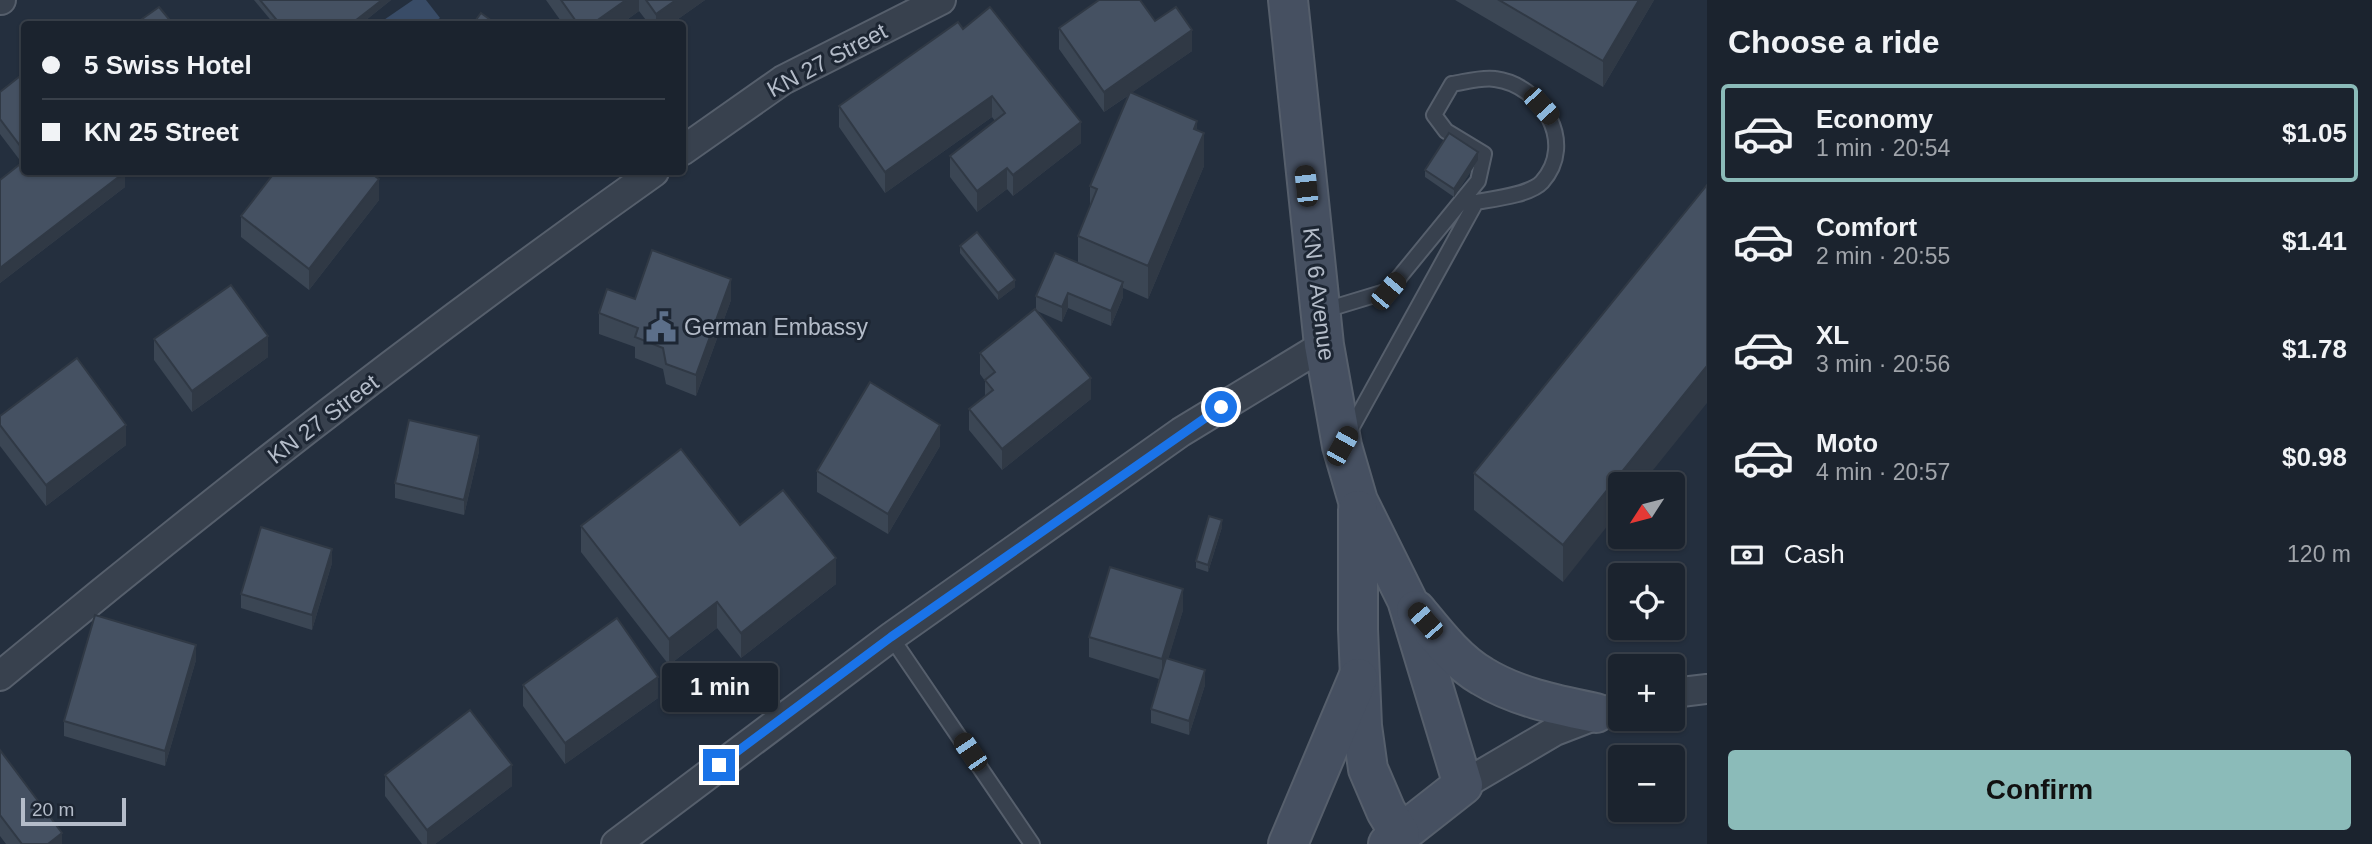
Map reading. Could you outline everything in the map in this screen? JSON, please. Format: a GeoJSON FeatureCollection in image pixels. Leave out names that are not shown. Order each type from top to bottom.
{"type":"FeatureCollection","features":[{"type":"Feature","properties":{"kind":"main road","name":"KN 6 Avenue"},"geometry":{"type":"LineString","coordinates":[[1288,0],[1322,328],[1342,446],[1358,501],[1407,600],[1463,785],[1394,839],[1386,811],[1368,769],[1360,673],[1358,501]]}},
{"type":"Feature","properties":{"kind":"main road"},"geometry":{"type":"LineString","coordinates":[[1407,600],[1443,642],[1482,677],[1534,700],[1608,710]]}},
{"type":"Feature","properties":{"kind":"main road"},"geometry":{"type":"LineString","coordinates":[[1288,844],[1332,733],[1360,673]]}},
{"type":"Feature","properties":{"kind":"street","name":"KN 27 Street"},"geometry":{"type":"LineString","coordinates":[[686,148],[783,80],[941,0]]}},
{"type":"Feature","properties":{"kind":"street","name":"KN 27 Street"},"geometry":{"type":"LineString","coordinates":[[0,676],[176,530],[551,246],[650,175]]}},
{"type":"Feature","properties":{"kind":"street"},"geometry":{"type":"LineString","coordinates":[[615,844],[891,637],[1181,432],[1322,328]]}},
{"type":"Feature","properties":{"kind":"street"},"geometry":{"type":"LineString","coordinates":[[1685,692],[1707,689]]}},
{"type":"Feature","properties":{"kind":"street"},"geometry":{"type":"LineString","coordinates":[[1463,785],[1545,736],[1608,710]]}},
{"type":"Feature","properties":{"kind":"lane"},"geometry":{"type":"LineString","coordinates":[[1322,328],[1388,291],[1478,181],[1484,154],[1446,131],[1434,115],[1452,84],[1494,79],[1530,93],[1552,118],[1558,153],[1541,183],[1510,197],[1476,202],[1342,446]]}},
{"type":"Feature","properties":{"kind":"lane"},"geometry":{"type":"LineString","coordinates":[[891,637],[1032,844]]}},
{"type":"Feature","properties":{"kind":"water"},"geometry":{"type":"Polygon","coordinates":[[[413,0],[426,0],[440,18],[436,21],[382,21],[413,0]]]}},
{"type":"Feature","properties":{"kind":"building"},"geometry":{"type":"Polygon","coordinates":[[[260,0],[382,0],[355,21],[278,21],[260,0]]]}},
{"type":"Feature","properties":{"kind":"building"},"geometry":{"type":"Polygon","coordinates":[[[561,0],[626,0],[596,21],[576,21],[561,0]]]}},
{"type":"Feature","properties":{"kind":"building"},"geometry":{"type":"Polygon","coordinates":[[[646,0],[676,0],[656,14],[646,0]]]}},
{"type":"Feature","properties":{"kind":"building"},"geometry":{"type":"Polygon","coordinates":[[[1099,0],[1140,0],[1155,21],[1176,7],[1192,30],[1104,92],[1059,28],[1099,0]]]}},
{"type":"Feature","properties":{"kind":"building"},"geometry":{"type":"Polygon","coordinates":[[[1499,0],[1639,0],[1603,61],[1499,0]]]}},
{"type":"Feature","properties":{"kind":"building"},"geometry":{"type":"Polygon","coordinates":[[[159,7],[171,21],[139,21],[159,7]]]}},
{"type":"Feature","properties":{"kind":"building"},"geometry":{"type":"Polygon","coordinates":[[[990,7],[1081,122],[1013,175],[1007,168],[977,191],[950,156],[1005,113],[992,96],[885,172],[839,106],[958,22],[963,29],[990,7]]]}},
{"type":"Feature","properties":{"kind":"building"},"geometry":{"type":"Polygon","coordinates":[[[481,13],[492,21],[475,21],[481,13]]]}},
{"type":"Feature","properties":{"kind":"building"},"geometry":{"type":"Polygon","coordinates":[[[21,75],[21,147],[0,119],[0,92],[21,75]]]}},
{"type":"Feature","properties":{"kind":"building"},"geometry":{"type":"Polygon","coordinates":[[[1130,92],[1197,121],[1194,129],[1204,133],[1148,266],[1078,236],[1097,189],[1090,186],[1130,92]]]}},
{"type":"Feature","properties":{"kind":"building"},"geometry":{"type":"Polygon","coordinates":[[[1449,133],[1478,152],[1454,189],[1425,170],[1449,133]]]}},
{"type":"Feature","properties":{"kind":"building"},"geometry":{"type":"Polygon","coordinates":[[[21,163],[21,175],[121,175],[0,268],[0,180],[21,163]]]}},
{"type":"Feature","properties":{"kind":"building"},"geometry":{"type":"Polygon","coordinates":[[[273,175],[373,175],[379,179],[309,269],[241,216],[273,175]]]}},
{"type":"Feature","properties":{"kind":"building"},"geometry":{"type":"Polygon","coordinates":[[[1707,185],[1707,366],[1622,472],[1608,472],[1608,489],[1563,545],[1474,473],[1707,185]]]}},
{"type":"Feature","properties":{"kind":"building"},"geometry":{"type":"Polygon","coordinates":[[[977,232],[1015,280],[998,293],[960,246],[977,232]]]}},
{"type":"Feature","properties":{"kind":"building","name":"German Embassy"},"geometry":{"type":"Polygon","coordinates":[[[652,250],[731,279],[696,375],[666,364],[663,348],[635,337],[638,328],[599,313],[607,289],[635,299],[652,250]]]}},
{"type":"Feature","properties":{"kind":"building"},"geometry":{"type":"Polygon","coordinates":[[[1055,253],[1123,282],[1111,311],[1068,293],[1062,307],[1036,296],[1055,253]]]}},
{"type":"Feature","properties":{"kind":"building"},"geometry":{"type":"Polygon","coordinates":[[[231,285],[268,336],[192,391],[154,339],[231,285]]]}},
{"type":"Feature","properties":{"kind":"building"},"geometry":{"type":"Polygon","coordinates":[[[1035,309],[1091,378],[1002,449],[969,409],[993,390],[985,380],[995,372],[980,353],[1035,309]]]}},
{"type":"Feature","properties":{"kind":"building"},"geometry":{"type":"Polygon","coordinates":[[[77,358],[126,425],[46,485],[0,425],[0,416],[77,358]]]}},
{"type":"Feature","properties":{"kind":"building"},"geometry":{"type":"Polygon","coordinates":[[[870,382],[940,425],[888,514],[817,471],[870,382]]]}},
{"type":"Feature","properties":{"kind":"building"},"geometry":{"type":"Polygon","coordinates":[[[409,420],[479,436],[464,500],[395,483],[409,420]]]}},
{"type":"Feature","properties":{"kind":"building"},"geometry":{"type":"Polygon","coordinates":[[[681,449],[740,525],[783,490],[836,558],[741,633],[717,602],[669,639],[581,526],[681,449]]]}},
{"type":"Feature","properties":{"kind":"building"},"geometry":{"type":"Polygon","coordinates":[[[1209,516],[1222,520],[1208,565],[1196,561],[1209,516]]]}},
{"type":"Feature","properties":{"kind":"building"},"geometry":{"type":"Polygon","coordinates":[[[261,527],[332,549],[312,615],[241,594],[261,527]]]}},
{"type":"Feature","properties":{"kind":"building"},"geometry":{"type":"Polygon","coordinates":[[[1110,567],[1183,589],[1162,659],[1089,637],[1110,567]]]}},
{"type":"Feature","properties":{"kind":"building"},"geometry":{"type":"Polygon","coordinates":[[[95,615],[196,645],[165,751],[64,721],[95,615]]]}},
{"type":"Feature","properties":{"kind":"building"},"geometry":{"type":"Polygon","coordinates":[[[617,618],[658,677],[565,743],[523,685],[617,618]]]}},
{"type":"Feature","properties":{"kind":"building"},"geometry":{"type":"Polygon","coordinates":[[[1166,658],[1205,670],[1189,721],[1151,709],[1166,658]]]}},
{"type":"Feature","properties":{"kind":"building"},"geometry":{"type":"Polygon","coordinates":[[[470,710],[512,765],[427,830],[385,775],[470,710]]]}},
{"type":"Feature","properties":{"kind":"building"},"geometry":{"type":"Polygon","coordinates":[[[0,750],[62,833],[48,844],[22,844],[0,815],[0,750]]]}},
{"type":"Feature","properties":{"kind":"place","name":"German Embassy"},"geometry":{"type":"Point","coordinates":[661,327]}},
{"type":"Feature","properties":{"kind":"route"},"geometry":{"type":"LineString","coordinates":[[719,765],[891,637],[1181,432],[1221,407]]}}]}
